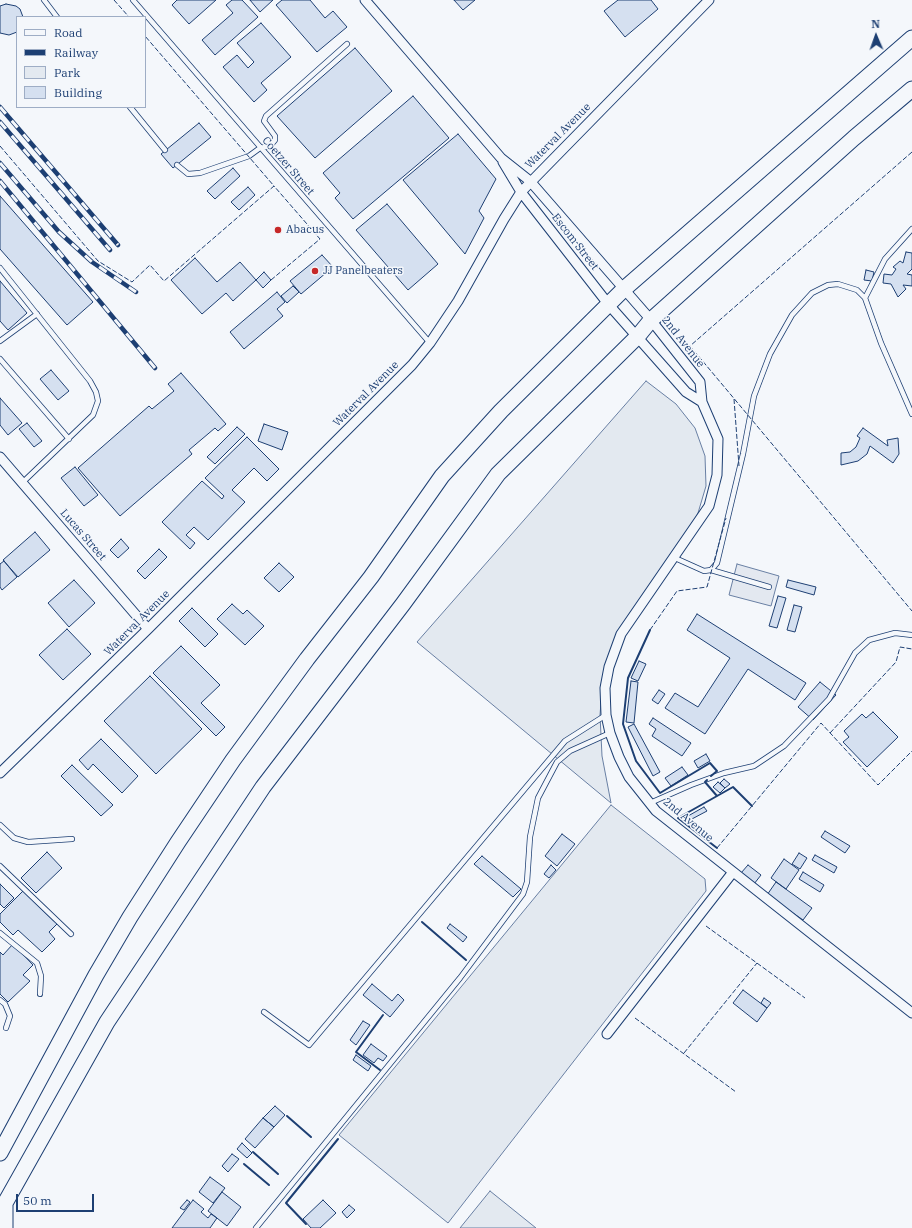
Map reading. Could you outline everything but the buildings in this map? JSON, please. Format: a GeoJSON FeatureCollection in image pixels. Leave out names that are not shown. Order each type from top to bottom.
{"type":"FeatureCollection","features":[{"type":"Feature","properties":{"kind":"main road"},"geometry":{"type":"LineString","coordinates":[[0,1153],[45,1067],[130,916],[233,760],[307,659],[371,577],[442,476],[501,411],[624,289],[912,38]]}},
{"type":"Feature","properties":{"kind":"main road"},"geometry":{"type":"LineString","coordinates":[[5,1228],[3,1207],[107,1022],[263,787],[403,604],[498,474],[638,336],[651,320],[854,138],[912,89]]}},
{"type":"Feature","properties":{"kind":"street","name":"Escom Street"},"geometry":{"type":"LineString","coordinates":[[365,0],[501,158],[530,181],[651,320]]}},
{"type":"Feature","properties":{"kind":"street","name":"Waterval Avenue"},"geometry":{"type":"LineString","coordinates":[[0,773],[148,629],[355,424],[412,365],[430,343],[458,302],[520,192],[709,0]]}},
{"type":"Feature","properties":{"kind":"street","name":"Escom Street"},"geometry":{"type":"LineString","coordinates":[[501,158],[520,192],[609,305],[638,336]]}},
{"type":"Feature","properties":{"kind":"street","name":"2nd Avenue"},"geometry":{"type":"LineString","coordinates":[[651,320],[700,382],[702,402],[718,438],[717,474],[709,506],[675,558],[621,634],[609,667],[605,688],[606,715],[618,757],[629,777],[656,811],[912,1013]]}},
{"type":"Feature","properties":{"kind":"street"},"geometry":{"type":"LineString","coordinates":[[638,336],[686,392],[702,402]]}},
{"type":"Feature","properties":{"kind":"street","name":"Lucas Street"},"geometry":{"type":"LineString","coordinates":[[0,457],[148,629]]}},
{"type":"Feature","properties":{"kind":"street"},"geometry":{"type":"LineString","coordinates":[[607,1034],[733,872]]}},
{"type":"Feature","properties":{"kind":"lane"},"geometry":{"type":"LineString","coordinates":[[44,0],[56,16]]}},
{"type":"Feature","properties":{"kind":"lane","name":"Coetzer Street"},"geometry":{"type":"LineString","coordinates":[[133,0],[430,343]]}},
{"type":"Feature","properties":{"kind":"lane"},"geometry":{"type":"LineString","coordinates":[[177,165],[188,174],[200,173],[248,156],[260,148],[270,146],[275,140],[275,136],[264,121],[266,116],[347,44]]}},
{"type":"Feature","properties":{"kind":"lane"},"geometry":{"type":"LineString","coordinates":[[131,108],[165,150]]}},
{"type":"Feature","properties":{"kind":"lane"},"geometry":{"type":"LineString","coordinates":[[865,298],[885,259],[912,229]]}},
{"type":"Feature","properties":{"kind":"lane"},"geometry":{"type":"LineString","coordinates":[[0,268],[90,381],[96,392],[98,401],[93,415],[22,483]]}},
{"type":"Feature","properties":{"kind":"lane"},"geometry":{"type":"LineString","coordinates":[[711,570],[717,563],[721,552],[744,454],[754,396],[770,354],[792,315],[812,293],[828,285],[838,284],[857,290],[865,298],[881,343],[912,414]]}},
{"type":"Feature","properties":{"kind":"lane"},"geometry":{"type":"LineString","coordinates":[[0,341],[37,314]]}},
{"type":"Feature","properties":{"kind":"lane"},"geometry":{"type":"LineString","coordinates":[[0,359],[69,439]]}},
{"type":"Feature","properties":{"kind":"lane"},"geometry":{"type":"LineString","coordinates":[[675,558],[704,571],[711,570],[769,587]]}},
{"type":"Feature","properties":{"kind":"lane"},"geometry":{"type":"LineString","coordinates":[[650,803],[724,773],[754,766],[784,746],[829,699],[855,653],[869,640],[895,633],[912,635]]}},
{"type":"Feature","properties":{"kind":"lane"},"geometry":{"type":"LineString","coordinates":[[264,1012],[309,1045],[565,741],[606,715]]}},
{"type":"Feature","properties":{"kind":"lane"},"geometry":{"type":"LineString","coordinates":[[256,1228],[460,978],[523,894],[527,882],[530,838],[538,798],[557,762],[570,751],[610,733]]}},
{"type":"Feature","properties":{"kind":"lane"},"geometry":{"type":"LineString","coordinates":[[0,825],[14,838],[28,842],[72,839]]}},
{"type":"Feature","properties":{"kind":"lane"},"geometry":{"type":"LineString","coordinates":[[0,866],[71,934]]}},
{"type":"Feature","properties":{"kind":"lane"},"geometry":{"type":"LineString","coordinates":[[0,933],[36,962],[40,970],[42,984],[40,994]]}},
{"type":"Feature","properties":{"kind":"lane"},"geometry":{"type":"LineString","coordinates":[[0,1000],[5,1004],[10,1016],[6,1028]]}},
{"type":"Feature","properties":{"kind":"green space"},"geometry":{"type":"Polygon","coordinates":[[[646,381],[676,404],[695,428],[705,456],[706,486],[698,513],[687,536],[613,650],[603,678],[600,715],[602,756],[611,803],[417,642],[646,381]]]}},
{"type":"Feature","properties":{"kind":"green space"},"geometry":{"type":"Polygon","coordinates":[[[611,805],[705,879],[706,891],[448,1223],[339,1135],[611,805]]]}},
{"type":"Feature","properties":{"kind":"green space"},"geometry":{"type":"Polygon","coordinates":[[[490,1191],[536,1228],[460,1228],[490,1191]]]}},
{"type":"Feature","properties":{"kind":"shaded area"},"geometry":{"type":"Polygon","coordinates":[[[737,564],[779,576],[771,606],[729,595],[737,564]]]}},
{"type":"Feature","properties":{"kind":"railway"},"geometry":{"type":"LineString","coordinates":[[0,107],[118,245]]}},
{"type":"Feature","properties":{"kind":"railway"},"geometry":{"type":"LineString","coordinates":[[0,122],[110,250]]}},
{"type":"Feature","properties":{"kind":"railway"},"geometry":{"type":"LineString","coordinates":[[0,163],[59,232],[92,262],[136,292]]}},
{"type":"Feature","properties":{"kind":"railway"},"geometry":{"type":"LineString","coordinates":[[0,181],[155,368]]}},
{"type":"Feature","properties":{"kind":"fence"},"geometry":{"type":"LineString","coordinates":[[114,0],[128,16]]}},
{"type":"Feature","properties":{"kind":"fence"},"geometry":{"type":"LineString","coordinates":[[0,146],[98,261],[132,282],[150,265],[164,281],[274,186],[146,37]]}},
{"type":"Feature","properties":{"kind":"fence"},"geometry":{"type":"LineString","coordinates":[[912,152],[690,346],[912,611]]}},
{"type":"Feature","properties":{"kind":"fence"},"geometry":{"type":"LineString","coordinates":[[271,280],[320,239],[274,186]]}},
{"type":"Feature","properties":{"kind":"fence"},"geometry":{"type":"LineString","coordinates":[[734,399],[739,466]]}},
{"type":"Feature","properties":{"kind":"fence"},"geometry":{"type":"LineString","coordinates":[[650,630],[677,591],[707,587],[726,518]]}},
{"type":"Feature","properties":{"kind":"fence"},"geometry":{"type":"LineString","coordinates":[[830,733],[896,662],[900,647],[912,649]]}},
{"type":"Feature","properties":{"kind":"fence"},"geometry":{"type":"LineString","coordinates":[[717,848],[821,723],[878,785],[912,751]]}},
{"type":"Feature","properties":{"kind":"fence"},"geometry":{"type":"LineString","coordinates":[[706,926],[805,998]]}},
{"type":"Feature","properties":{"kind":"fence"},"geometry":{"type":"LineString","coordinates":[[684,1053],[757,963]]}},
{"type":"Feature","properties":{"kind":"fence"},"geometry":{"type":"LineString","coordinates":[[635,1018],[736,1092]]}},
{"type":"Feature","properties":{"kind":"wall"},"geometry":{"type":"LineString","coordinates":[[650,630],[628,678],[623,724],[636,761],[660,793],[710,763],[717,771],[711,776]]}},
{"type":"Feature","properties":{"kind":"wall"},"geometry":{"type":"LineString","coordinates":[[707,780],[705,782],[717,796]]}},
{"type":"Feature","properties":{"kind":"wall"},"geometry":{"type":"LineString","coordinates":[[717,848],[678,818],[733,787],[752,806]]}},
{"type":"Feature","properties":{"kind":"wall"},"geometry":{"type":"LineString","coordinates":[[422,922],[466,960]]}},
{"type":"Feature","properties":{"kind":"wall"},"geometry":{"type":"LineString","coordinates":[[380,1070],[356,1052],[383,1015]]}},
{"type":"Feature","properties":{"kind":"wall"},"geometry":{"type":"LineString","coordinates":[[287,1116],[311,1137]]}},
{"type":"Feature","properties":{"kind":"wall"},"geometry":{"type":"LineString","coordinates":[[306,1224],[286,1203],[338,1139]]}},
{"type":"Feature","properties":{"kind":"wall"},"geometry":{"type":"LineString","coordinates":[[253,1152],[278,1174]]}},
{"type":"Feature","properties":{"kind":"wall"},"geometry":{"type":"LineString","coordinates":[[244,1164],[269,1185]]}},
{"type":"Feature","properties":{"kind":"place","name":"Abacus"},"geometry":{"type":"Point","coordinates":[278,230]}},
{"type":"Feature","properties":{"kind":"place","name":"JJ Panelbeaters"},"geometry":{"type":"Point","coordinates":[315,271]}}]}
